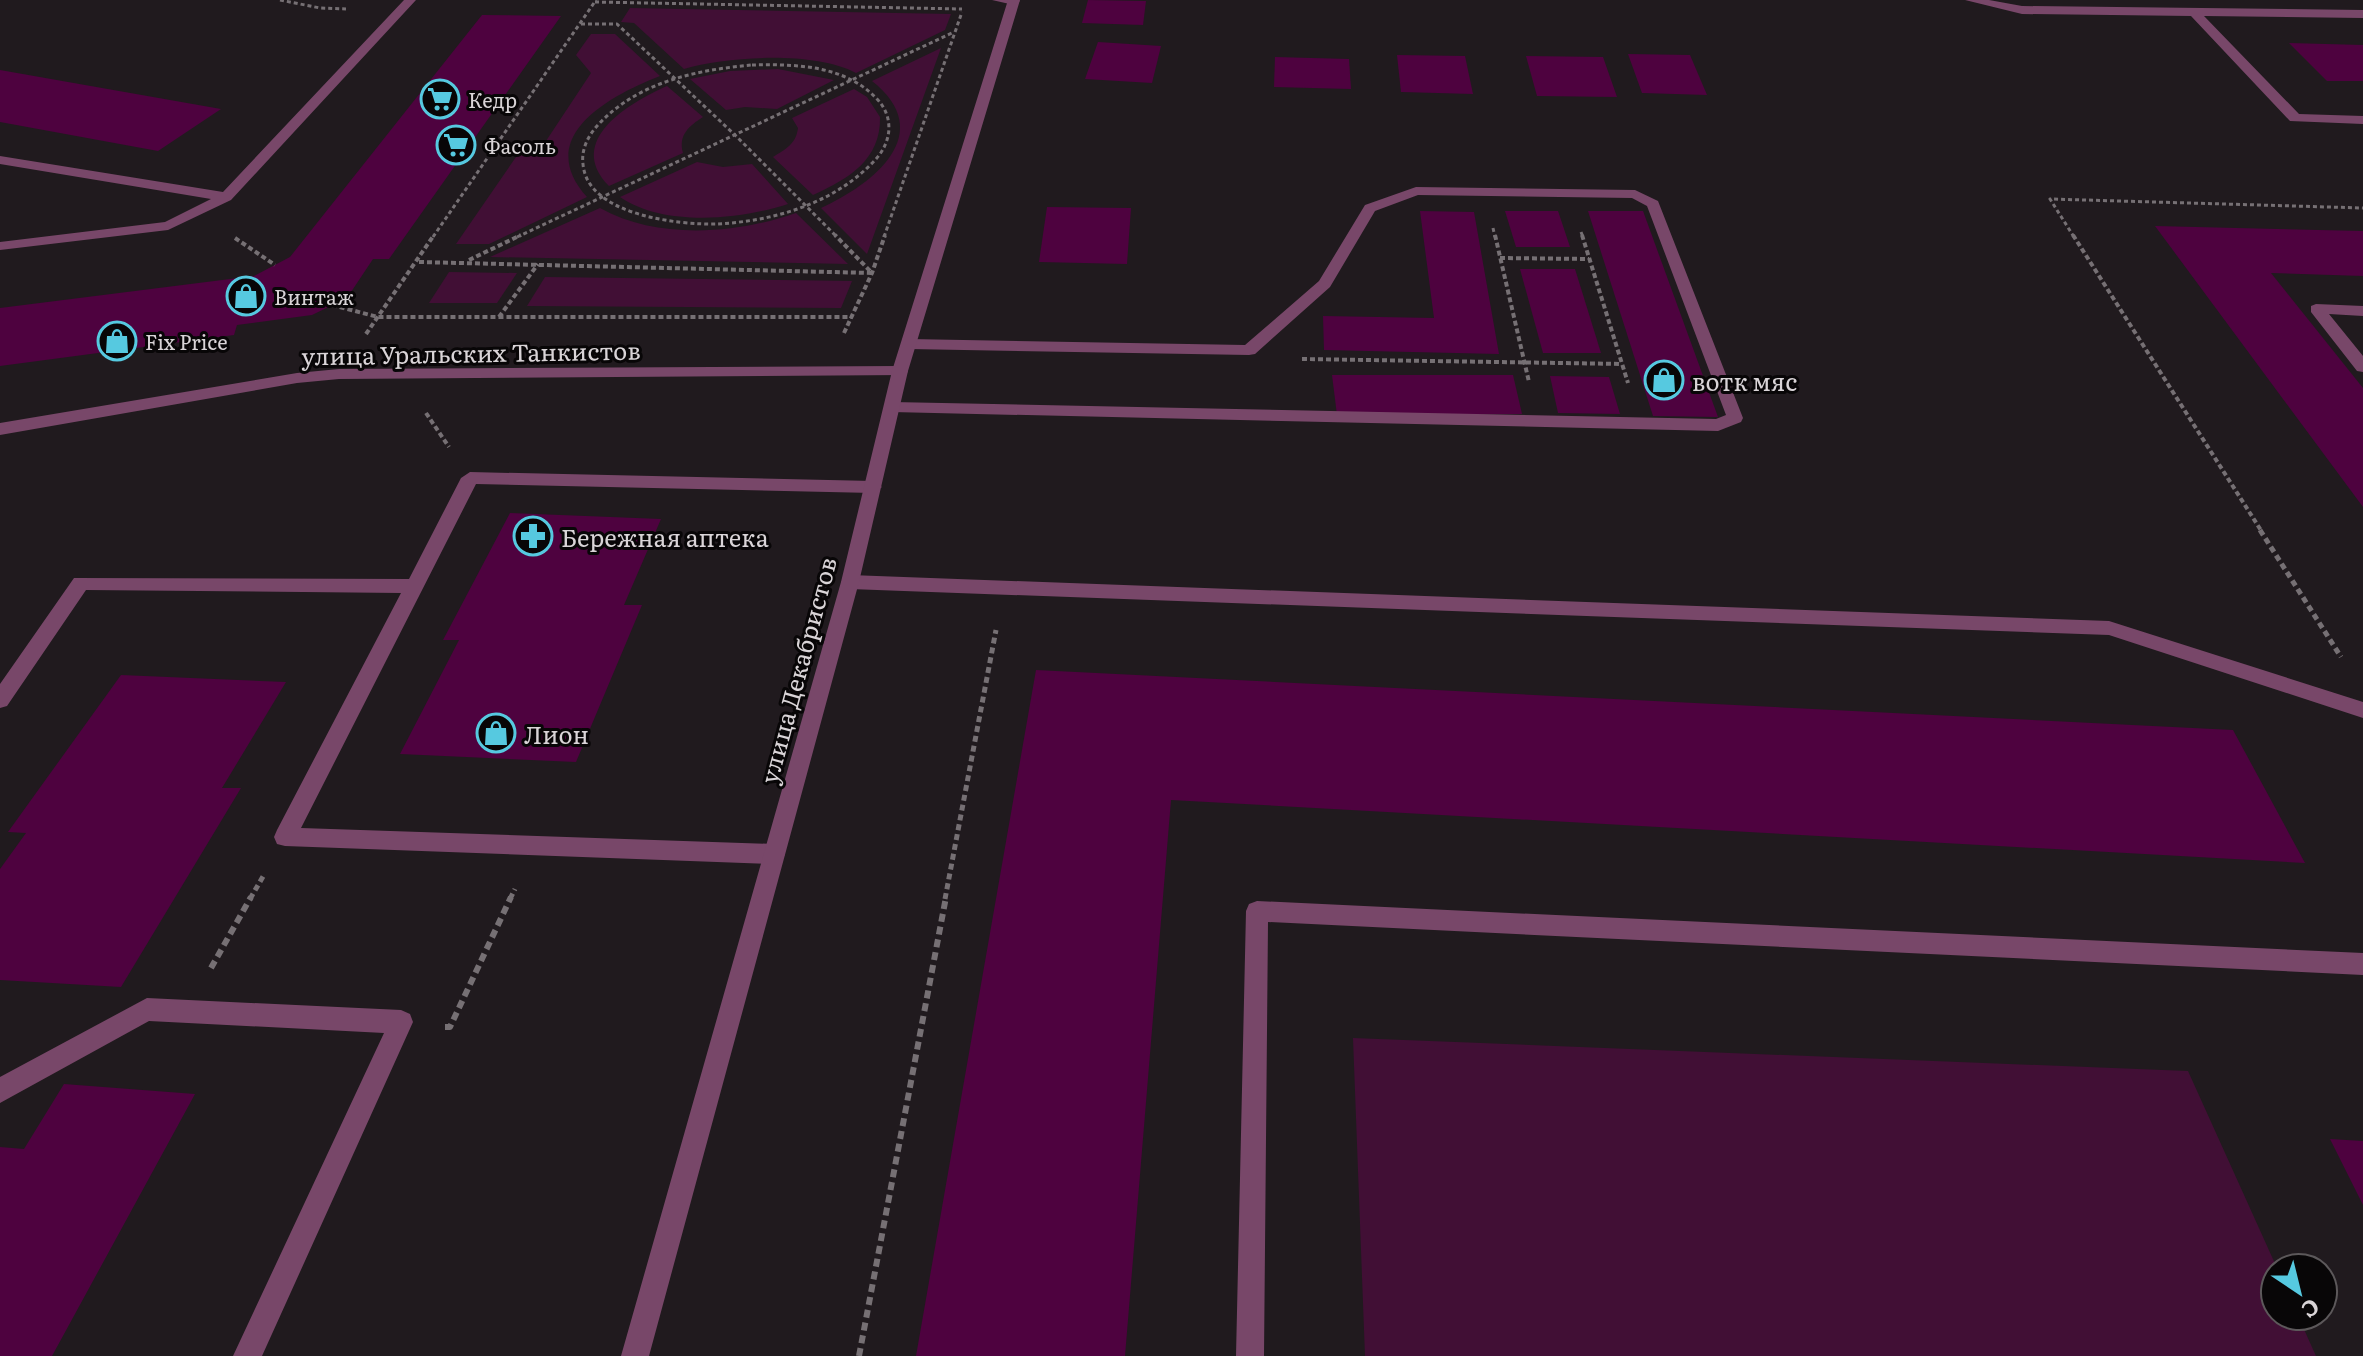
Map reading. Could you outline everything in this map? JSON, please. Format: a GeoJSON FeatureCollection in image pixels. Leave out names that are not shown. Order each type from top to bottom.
{"type":"FeatureCollection","features":[{"type":"Feature","properties":{"kind":"street"},"geometry":{"type":"LineString","coordinates":[[998,0],[1014,0]]}},
{"type":"Feature","properties":{"kind":"street","name":"улица Декабристов"},"geometry":{"type":"LineString","coordinates":[[635,1356],[850,582],[900,371],[1014,0]]}},
{"type":"Feature","properties":{"kind":"street"},"geometry":{"type":"LineString","coordinates":[[1971,0],[2022,10],[2363,14]]}},
{"type":"Feature","properties":{"kind":"street"},"geometry":{"type":"LineString","coordinates":[[2269,0],[2281,11]]}},
{"type":"Feature","properties":{"kind":"street"},"geometry":{"type":"LineString","coordinates":[[0,246],[168,226],[226,197],[404,5]]}},
{"type":"Feature","properties":{"kind":"street"},"geometry":{"type":"LineString","coordinates":[[2193,11],[2295,118],[2363,120]]}},
{"type":"Feature","properties":{"kind":"street"},"geometry":{"type":"LineString","coordinates":[[0,160],[226,197]]}},
{"type":"Feature","properties":{"kind":"street"},"geometry":{"type":"LineString","coordinates":[[892,407],[1640,424],[1718,425],[1735,418],[1653,204],[1635,194],[1416,191],[1370,208],[1325,284],[1249,350],[909,344]]}},
{"type":"Feature","properties":{"kind":"street"},"geometry":{"type":"LineString","coordinates":[[2363,311],[2316,309],[2363,367]]}},
{"type":"Feature","properties":{"kind":"street","name":"улица Уральских Танкистов"},"geometry":{"type":"LineString","coordinates":[[0,429],[297,378],[339,374],[900,371]]}},
{"type":"Feature","properties":{"kind":"street"},"geometry":{"type":"LineString","coordinates":[[774,854],[285,837],[470,478],[873,487]]}},
{"type":"Feature","properties":{"kind":"street"},"geometry":{"type":"LineString","coordinates":[[850,582],[2109,628],[2363,710]]}},
{"type":"Feature","properties":{"kind":"street"},"geometry":{"type":"LineString","coordinates":[[0,700],[81,583],[414,586]]}},
{"type":"Feature","properties":{"kind":"street"},"geometry":{"type":"LineString","coordinates":[[1250,1356],[1257,911],[2363,964]]}},
{"type":"Feature","properties":{"kind":"street"},"geometry":{"type":"LineString","coordinates":[[0,1091],[147,1009],[401,1022],[247,1356]]}},
{"type":"Feature","properties":{"kind":"path"},"geometry":{"type":"LineString","coordinates":[[280,0],[320,8],[404,5]]}},
{"type":"Feature","properties":{"kind":"path"},"geometry":{"type":"LineString","coordinates":[[829,371],[872,273],[966,0]]}},
{"type":"Feature","properties":{"kind":"path"},"geometry":{"type":"LineString","coordinates":[[339,374],[596,1],[963,9]]}},
{"type":"Feature","properties":{"kind":"path"},"geometry":{"type":"LineString","coordinates":[[581,24],[617,24],[736,136],[872,273]]}},
{"type":"Feature","properties":{"kind":"path"},"geometry":{"type":"LineString","coordinates":[[464,262],[954,32]]}},
{"type":"Feature","properties":{"kind":"path"},"geometry":{"type":"LineString","coordinates":[[774,64],[815,69],[852,80],[871,91],[884,106],[890,124],[887,143],[875,162],[855,181],[806,206],[742,221],[691,223],[635,214],[604,198],[592,187],[583,170],[583,152],[591,133],[621,105],[675,79],[730,67],[774,64]]}},
{"type":"Feature","properties":{"kind":"path"},"geometry":{"type":"LineString","coordinates":[[1485,192],[1539,421]]}},
{"type":"Feature","properties":{"kind":"path"},"geometry":{"type":"LineString","coordinates":[[1568,193],[1640,424]]}},
{"type":"Feature","properties":{"kind":"path"},"geometry":{"type":"LineString","coordinates":[[2346,665],[2050,199],[2363,208]]}},
{"type":"Feature","properties":{"kind":"path"},"geometry":{"type":"LineString","coordinates":[[1500,258],[1589,259]]}},
{"type":"Feature","properties":{"kind":"path"},"geometry":{"type":"LineString","coordinates":[[419,262],[872,273]]}},
{"type":"Feature","properties":{"kind":"path"},"geometry":{"type":"LineString","coordinates":[[498,318],[539,263]]}},
{"type":"Feature","properties":{"kind":"path"},"geometry":{"type":"LineString","coordinates":[[332,305],[378,317],[852,317]]}},
{"type":"Feature","properties":{"kind":"path"},"geometry":{"type":"LineString","coordinates":[[1249,350],[1310,360],[1622,364]]}},
{"type":"Feature","properties":{"kind":"path"},"geometry":{"type":"LineString","coordinates":[[393,374],[427,414],[470,478]]}},
{"type":"Feature","properties":{"kind":"path"},"geometry":{"type":"LineString","coordinates":[[859,1356],[1004,587]]}},
{"type":"Feature","properties":{"kind":"path"},"geometry":{"type":"LineString","coordinates":[[186,1012],[285,837]]}},
{"type":"Feature","properties":{"kind":"path"},"geometry":{"type":"LineString","coordinates":[[450,1027],[535,846]]}},
{"type":"Feature","properties":{"kind":"shaded area"},"geometry":{"type":"Polygon","coordinates":[[[630,8],[951,14],[945,30],[856,73],[818,61],[771,58],[724,61],[684,69],[634,23],[621,22],[630,8]]]}},
{"type":"Feature","properties":{"kind":"shaded area"},"geometry":{"type":"Polygon","coordinates":[[[591,34],[615,34],[660,76],[600,107],[573,138],[568,156],[573,175],[587,197],[489,244],[456,244],[516,157],[542,147],[591,73],[576,55],[591,34]]]}},
{"type":"Feature","properties":{"kind":"shaded area"},"geometry":{"type":"Polygon","coordinates":[[[941,48],[867,254],[821,208],[841,198],[878,171],[899,138],[899,119],[891,100],[872,81],[941,48]]]}},
{"type":"Feature","properties":{"kind":"shaded area"},"geometry":{"type":"Polygon","coordinates":[[[778,69],[834,80],[777,109],[745,107],[726,110],[690,79],[730,71],[778,69]]]}},
{"type":"Feature","properties":{"kind":"shaded area"},"geometry":{"type":"Polygon","coordinates":[[[667,86],[703,117],[686,132],[682,141],[683,153],[609,186],[597,169],[594,153],[598,138],[621,113],[667,86]]]}},
{"type":"Feature","properties":{"kind":"shaded area"},"geometry":{"type":"Polygon","coordinates":[[[854,89],[867,97],[880,117],[875,145],[850,175],[813,195],[773,157],[786,149],[795,138],[798,128],[792,118],[854,89]]]}},
{"type":"Feature","properties":{"kind":"shaded area"},"geometry":{"type":"Polygon","coordinates":[[[697,162],[723,167],[752,164],[788,204],[747,214],[702,218],[658,213],[620,197],[697,162]]]}},
{"type":"Feature","properties":{"kind":"shaded area"},"geometry":{"type":"Polygon","coordinates":[[[600,208],[646,225],[697,230],[748,226],[796,213],[848,264],[490,257],[600,208]]]}},
{"type":"Feature","properties":{"kind":"shaded area"},"geometry":{"type":"Polygon","coordinates":[[[449,272],[517,273],[497,303],[429,303],[449,272]]]}},
{"type":"Feature","properties":{"kind":"shaded area"},"geometry":{"type":"Polygon","coordinates":[[[545,277],[852,281],[841,308],[527,306],[545,277]]]}},
{"type":"Feature","properties":{"kind":"shaded area"},"geometry":{"type":"Polygon","coordinates":[[[1353,1038],[2188,1071],[2270,1252],[2259,1252],[2259,1332],[2305,1332],[2316,1356],[1365,1356],[1353,1038]]]}},
{"type":"Feature","properties":{"kind":"building"},"geometry":{"type":"Polygon","coordinates":[[[1088,0],[1146,1],[1143,25],[1082,23],[1088,0]]]}},
{"type":"Feature","properties":{"kind":"building"},"geometry":{"type":"Polygon","coordinates":[[[482,15],[561,16],[389,259],[373,259],[347,298],[312,315],[237,325],[234,335],[0,366],[0,308],[254,276],[290,257],[482,15]]]}},
{"type":"Feature","properties":{"kind":"building"},"geometry":{"type":"Polygon","coordinates":[[[1098,42],[1161,46],[1152,83],[1085,79],[1098,42]]]}},
{"type":"Feature","properties":{"kind":"building"},"geometry":{"type":"Polygon","coordinates":[[[2289,43],[2363,45],[2363,81],[2327,81],[2289,43]]]}},
{"type":"Feature","properties":{"kind":"building"},"geometry":{"type":"Polygon","coordinates":[[[1628,54],[1690,55],[1707,95],[1642,93],[1628,54]]]}},
{"type":"Feature","properties":{"kind":"building"},"geometry":{"type":"Polygon","coordinates":[[[1397,55],[1465,56],[1473,94],[1401,92],[1397,55]]]}},
{"type":"Feature","properties":{"kind":"building"},"geometry":{"type":"Polygon","coordinates":[[[1526,56],[1603,57],[1617,97],[1537,96],[1526,56]]]}},
{"type":"Feature","properties":{"kind":"building"},"geometry":{"type":"Polygon","coordinates":[[[1275,57],[1349,59],[1351,89],[1274,87],[1275,57]]]}},
{"type":"Feature","properties":{"kind":"building"},"geometry":{"type":"Polygon","coordinates":[[[0,70],[221,109],[158,151],[0,122],[0,70]]]}},
{"type":"Feature","properties":{"kind":"building"},"geometry":{"type":"Polygon","coordinates":[[[1047,207],[1131,208],[1127,264],[1039,262],[1047,207]]]}},
{"type":"Feature","properties":{"kind":"building"},"geometry":{"type":"Polygon","coordinates":[[[1420,211],[1474,212],[1499,354],[1324,350],[1323,316],[1434,318],[1420,211]]]}},
{"type":"Feature","properties":{"kind":"building"},"geometry":{"type":"Polygon","coordinates":[[[1505,211],[1558,211],[1570,247],[1516,247],[1505,211]]]}},
{"type":"Feature","properties":{"kind":"building"},"geometry":{"type":"Polygon","coordinates":[[[1588,211],[1643,211],[1718,417],[1653,416],[1588,211]]]}},
{"type":"Feature","properties":{"kind":"building"},"geometry":{"type":"Polygon","coordinates":[[[2155,226],[2363,231],[2363,276],[2271,273],[2363,388],[2363,507],[2155,226]]]}},
{"type":"Feature","properties":{"kind":"building"},"geometry":{"type":"Polygon","coordinates":[[[1520,269],[1575,269],[1601,353],[1543,353],[1520,269]]]}},
{"type":"Feature","properties":{"kind":"building"},"geometry":{"type":"Polygon","coordinates":[[[1332,375],[1513,375],[1522,414],[1337,415],[1332,375]]]}},
{"type":"Feature","properties":{"kind":"building"},"geometry":{"type":"Polygon","coordinates":[[[1550,376],[1609,377],[1620,414],[1558,413],[1550,376]]]}},
{"type":"Feature","properties":{"kind":"building"},"geometry":{"type":"Polygon","coordinates":[[[510,513],[661,519],[624,605],[642,605],[576,762],[400,754],[459,640],[443,640],[510,513]]]}},
{"type":"Feature","properties":{"kind":"building"},"geometry":{"type":"Polygon","coordinates":[[[1036,670],[2233,730],[2305,863],[1171,800],[1125,1356],[916,1356],[1036,670]]]}},
{"type":"Feature","properties":{"kind":"building"},"geometry":{"type":"Polygon","coordinates":[[[121,675],[286,682],[222,788],[241,788],[121,987],[0,980],[0,869],[26,833],[8,832],[121,675]]]}},
{"type":"Feature","properties":{"kind":"building"},"geometry":{"type":"Polygon","coordinates":[[[64,1084],[195,1094],[52,1356],[0,1356],[0,1147],[24,1149],[64,1084]]]}},
{"type":"Feature","properties":{"kind":"building"},"geometry":{"type":"Polygon","coordinates":[[[2330,1139],[2363,1141],[2363,1205],[2330,1139]]]}},
{"type":"Feature","properties":{"kind":"place","name":"Кедр"},"geometry":{"type":"Point","coordinates":[440,99]}},
{"type":"Feature","properties":{"kind":"place","name":"Фасоль"},"geometry":{"type":"Point","coordinates":[456,145]}},
{"type":"Feature","properties":{"kind":"place","name":"Винтаж"},"geometry":{"type":"Point","coordinates":[246,296]}},
{"type":"Feature","properties":{"kind":"place","name":"Fix Price"},"geometry":{"type":"Point","coordinates":[117,341]}},
{"type":"Feature","properties":{"kind":"place","name":"вотк мяс"},"geometry":{"type":"Point","coordinates":[1664,380]}},
{"type":"Feature","properties":{"kind":"place","name":"Бережная аптека"},"geometry":{"type":"Point","coordinates":[533,536]}},
{"type":"Feature","properties":{"kind":"place","name":"Лион"},"geometry":{"type":"Point","coordinates":[496,733]}}]}
